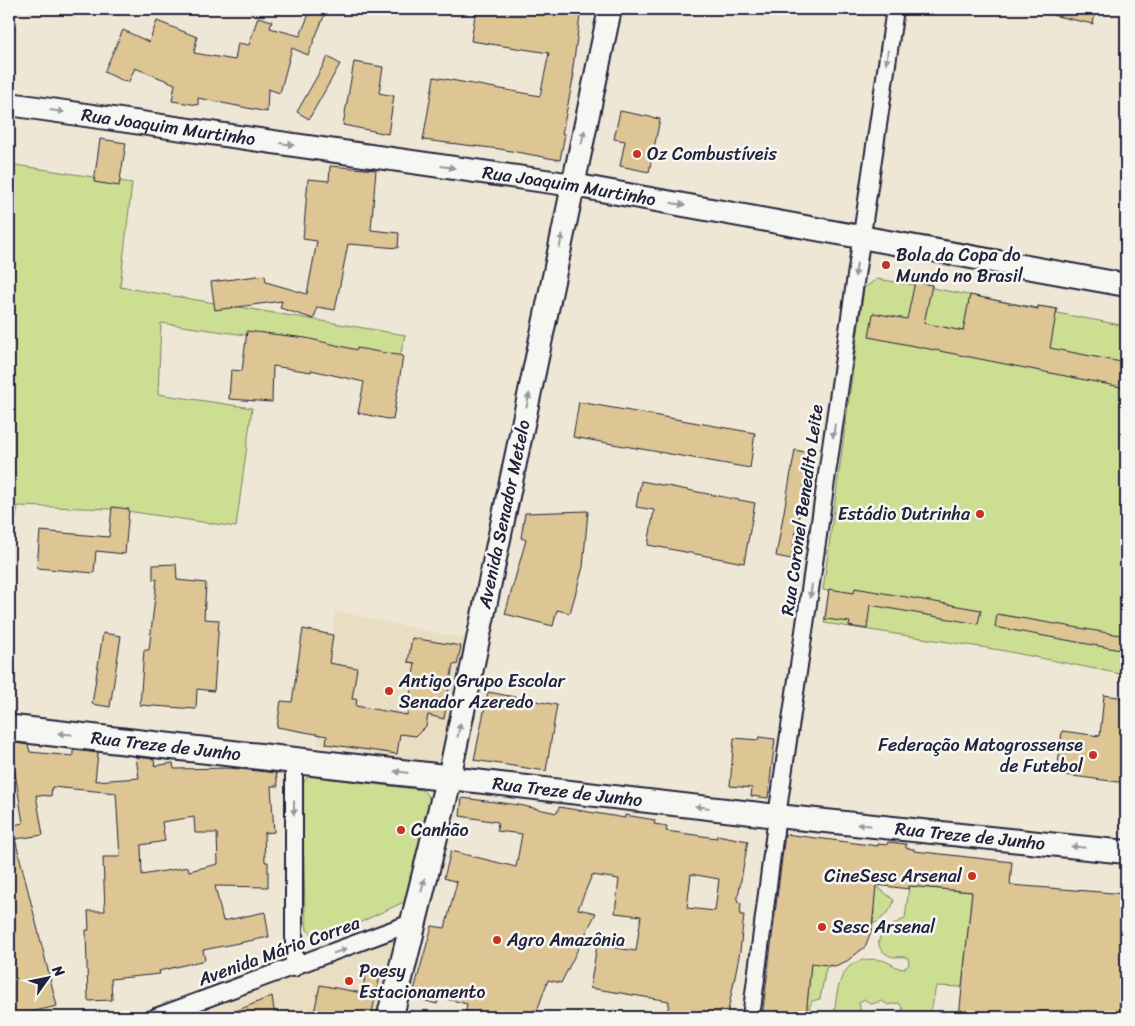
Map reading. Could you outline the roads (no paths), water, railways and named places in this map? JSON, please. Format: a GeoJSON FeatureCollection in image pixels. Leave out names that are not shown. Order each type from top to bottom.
{"type":"FeatureCollection","features":[{"type":"Feature","properties":{"kind":"main road","name":"Rua Treze de Junho"},"geometry":{"type":"LineString","coordinates":[[9,728],[449,778]]}},
{"type":"Feature","properties":{"kind":"main road","name":"Avenida Senador Metelo"},"geometry":{"type":"LineString","coordinates":[[390,1017],[449,778]]}},
{"type":"Feature","properties":{"kind":"street","name":"Avenida Senador Metelo"},"geometry":{"type":"LineString","coordinates":[[449,778],[610,9]]}},
{"type":"Feature","properties":{"kind":"street","name":"Rua Coronel Benedito Leite"},"geometry":{"type":"LineString","coordinates":[[751,1017],[777,816],[895,9]]}},
{"type":"Feature","properties":{"kind":"street","name":"Rua Joaquim Murtinho"},"geometry":{"type":"LineString","coordinates":[[9,104],[573,185],[1126,285]]}},
{"type":"Feature","properties":{"kind":"street"},"geometry":{"type":"LineString","coordinates":[[294,759],[294,968]]}},
{"type":"Feature","properties":{"kind":"street","name":"Rua Treze de Junho"},"geometry":{"type":"LineString","coordinates":[[449,778],[777,816],[1126,852]]}},
{"type":"Feature","properties":{"kind":"street","name":"Avenida Mário Correa"},"geometry":{"type":"LineString","coordinates":[[156,1017],[294,968],[414,922]]}},
{"type":"Feature","properties":{"kind":"place","name":"Oz Combustíveis"},"geometry":{"type":"Point","coordinates":[637,154]}},
{"type":"Feature","properties":{"kind":"place","name":"Bola da Copa do Mundo no Brasil"},"geometry":{"type":"Point","coordinates":[886,265]}},
{"type":"Feature","properties":{"kind":"place","name":"Estádio Dutrinha"},"geometry":{"type":"Point","coordinates":[980,514]}},
{"type":"Feature","properties":{"kind":"place","name":"Antigo Grupo Escolar Senador Azeredo"},"geometry":{"type":"Point","coordinates":[389,691]}},
{"type":"Feature","properties":{"kind":"place","name":"Federação Matogrossense de Futebol"},"geometry":{"type":"Point","coordinates":[1093,755]}},
{"type":"Feature","properties":{"kind":"place","name":"Canhão"},"geometry":{"type":"Point","coordinates":[401,830]}},
{"type":"Feature","properties":{"kind":"place","name":"CineSesc Arsenal"},"geometry":{"type":"Point","coordinates":[972,876]}},
{"type":"Feature","properties":{"kind":"place","name":"Sesc Arsenal"},"geometry":{"type":"Point","coordinates":[822,927]}},
{"type":"Feature","properties":{"kind":"place","name":"Agro Amazônia"},"geometry":{"type":"Point","coordinates":[497,940]}},
{"type":"Feature","properties":{"kind":"place","name":"Poesy Estacionamento"},"geometry":{"type":"Point","coordinates":[349,981]}}]}
